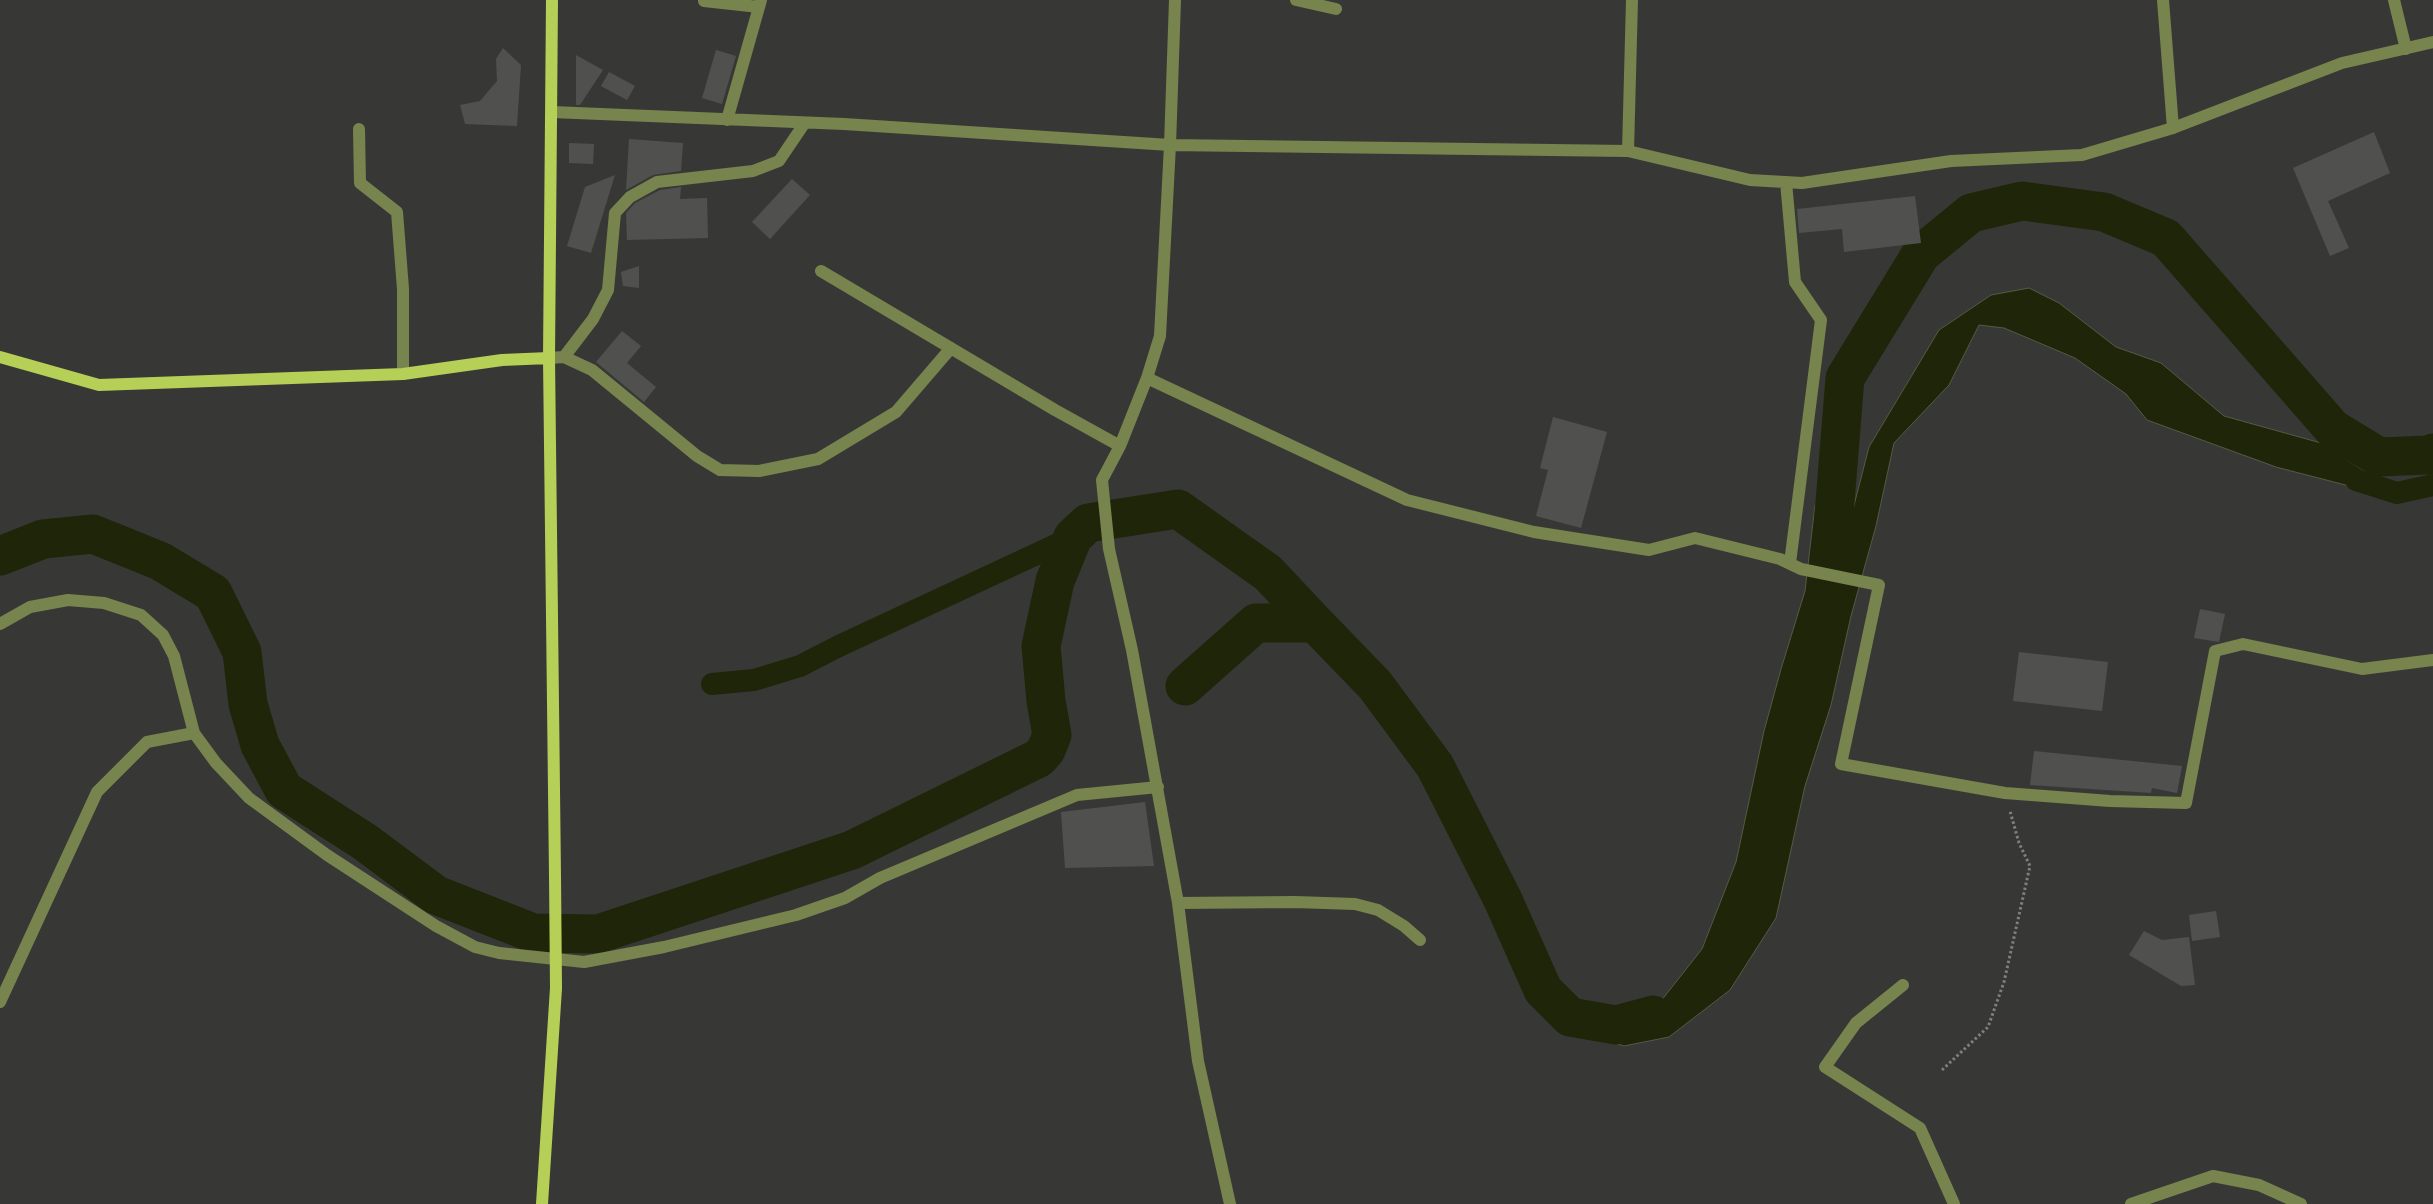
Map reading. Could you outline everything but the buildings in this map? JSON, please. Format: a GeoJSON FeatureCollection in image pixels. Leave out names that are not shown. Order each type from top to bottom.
{"type":"FeatureCollection","features":[{"type":"Feature","properties":{"kind":"main road"},"geometry":{"type":"LineString","coordinates":[[542,1204],[556,988],[549,358],[552,0]]}},
{"type":"Feature","properties":{"kind":"main road"},"geometry":{"type":"LineString","coordinates":[[0,357],[99,385],[403,374],[502,360],[549,358]]}},
{"type":"Feature","properties":{"kind":"street"},"geometry":{"type":"LineString","coordinates":[[1175,0],[1160,336],[1147,378],[1120,446],[1102,480],[1109,549],[1132,650],[1178,903],[1198,1061],[1230,1204]]}},
{"type":"Feature","properties":{"kind":"street"},"geometry":{"type":"LineString","coordinates":[[1296,0],[1336,9]]}},
{"type":"Feature","properties":{"kind":"street"},"geometry":{"type":"LineString","coordinates":[[1628,151],[1632,0]]}},
{"type":"Feature","properties":{"kind":"street"},"geometry":{"type":"LineString","coordinates":[[2163,0],[2173,128]]}},
{"type":"Feature","properties":{"kind":"street"},"geometry":{"type":"LineString","coordinates":[[2394,0],[2406,49]]}},
{"type":"Feature","properties":{"kind":"street"},"geometry":{"type":"LineString","coordinates":[[704,1],[760,3],[727,120]]}},
{"type":"Feature","properties":{"kind":"street"},"geometry":{"type":"LineString","coordinates":[[552,112],[804,124],[844,124],[1170,144],[1628,151],[1750,180],[1802,183],[1951,161],[2082,155],[2173,128],[2342,63],[2433,42]]}},
{"type":"Feature","properties":{"kind":"street"},"geometry":{"type":"LineString","coordinates":[[564,357],[593,319],[608,290],[615,213],[630,197],[657,182],[753,171],[779,161],[804,124]]}},
{"type":"Feature","properties":{"kind":"street"},"geometry":{"type":"LineString","coordinates":[[359,129],[360,183],[397,212],[403,290],[403,374]]}},
{"type":"Feature","properties":{"kind":"street"},"geometry":{"type":"LineString","coordinates":[[1786,182],[1795,282],[1821,320],[1796,566]]}},
{"type":"Feature","properties":{"kind":"street"},"geometry":{"type":"LineString","coordinates":[[821,271],[1120,446]]}},
{"type":"Feature","properties":{"kind":"street"},"geometry":{"type":"LineString","coordinates":[[549,358],[564,357],[592,370],[697,456],[720,470],[759,471],[818,459],[896,412],[951,348]]}},
{"type":"Feature","properties":{"kind":"street"},"geometry":{"type":"LineString","coordinates":[[1147,378],[1407,500],[1534,532],[1649,550],[1695,538],[1796,566],[1879,585],[1841,764],[2005,793],[2110,801],[2186,803],[2214,651],[2243,644],[2362,669],[2433,660]]}},
{"type":"Feature","properties":{"kind":"street"},"geometry":{"type":"LineString","coordinates":[[0,624],[30,607],[68,600],[104,604],[142,614],[163,635],[174,656],[194,734],[216,763],[249,798],[327,855],[436,926],[475,947],[499,953],[584,962],[664,947],[796,915],[845,898],[880,878],[1077,795],[1158,787]]}},
{"type":"Feature","properties":{"kind":"street"},"geometry":{"type":"LineString","coordinates":[[0,1002],[97,792],[147,742],[194,734]]}},
{"type":"Feature","properties":{"kind":"street"},"geometry":{"type":"LineString","coordinates":[[1178,903],[1296,902],[1355,904],[1378,910],[1404,926],[1420,940]]}},
{"type":"Feature","properties":{"kind":"street"},"geometry":{"type":"LineString","coordinates":[[1903,985],[1856,1023],[1825,1067],[1920,1128],[1954,1204]]}},
{"type":"Feature","properties":{"kind":"street"},"geometry":{"type":"LineString","coordinates":[[2131,1204],[2213,1176],[2259,1186],[2301,1204]]}},
{"type":"Feature","properties":{"kind":"path"},"geometry":{"type":"LineString","coordinates":[[1942,1070],[1988,1027],[2004,982],[2030,866],[2019,843],[2005,793]]}},
{"type":"Feature","properties":{"kind":"shaded area"},"geometry":{"type":"Polygon","coordinates":[[[2029,288],[2059,303],[2116,347],[2161,363],[2224,416],[2321,443],[2386,485],[2384,495],[2276,467],[2147,420],[2126,394],[2075,358],[2004,328],[1979,325],[1949,385],[1894,443],[1876,526],[1851,616],[1831,705],[1805,786],[1776,918],[1730,990],[1669,1037],[1624,1046],[1592,1035],[1610,1009],[1661,1001],[1702,949],[1736,862],[1764,731],[1805,591],[1815,505],[1851,517],[1869,447],[1939,330],[1991,295],[2029,288]]]}},
{"type":"Feature","properties":{"kind":"waterway"},"geometry":{"type":"LineString","coordinates":[[1830,564],[1845,378],[1921,254],[1971,213],[2022,201],[2104,212],[2166,238],[2333,429],[2379,457],[2428,455],[2433,453]]}},
{"type":"Feature","properties":{"kind":"waterway"},"geometry":{"type":"LineString","coordinates":[[2356,480],[2397,493],[2433,485]]}},
{"type":"Feature","properties":{"kind":"waterway"},"geometry":{"type":"LineString","coordinates":[[0,556],[43,539],[93,534],[160,561],[213,593],[242,652],[248,704],[260,745],[284,790],[365,842],[436,895],[533,933],[598,934],[852,850],[1039,758],[1046,750],[1052,735],[1046,701],[1041,646],[1055,581],[1073,537],[1088,523],[1178,509],[1268,573],[1315,623]]}},
{"type":"Feature","properties":{"kind":"waterway"},"geometry":{"type":"LineString","coordinates":[[712,684],[754,680],[800,666],[1073,537]]}},
{"type":"Feature","properties":{"kind":"waterway"},"geometry":{"type":"LineString","coordinates":[[1185,686],[1256,623],[1315,623],[1375,685],[1435,766],[1503,900],[1543,990],[1570,1017],[1616,1025],[1653,1015]]}}]}
